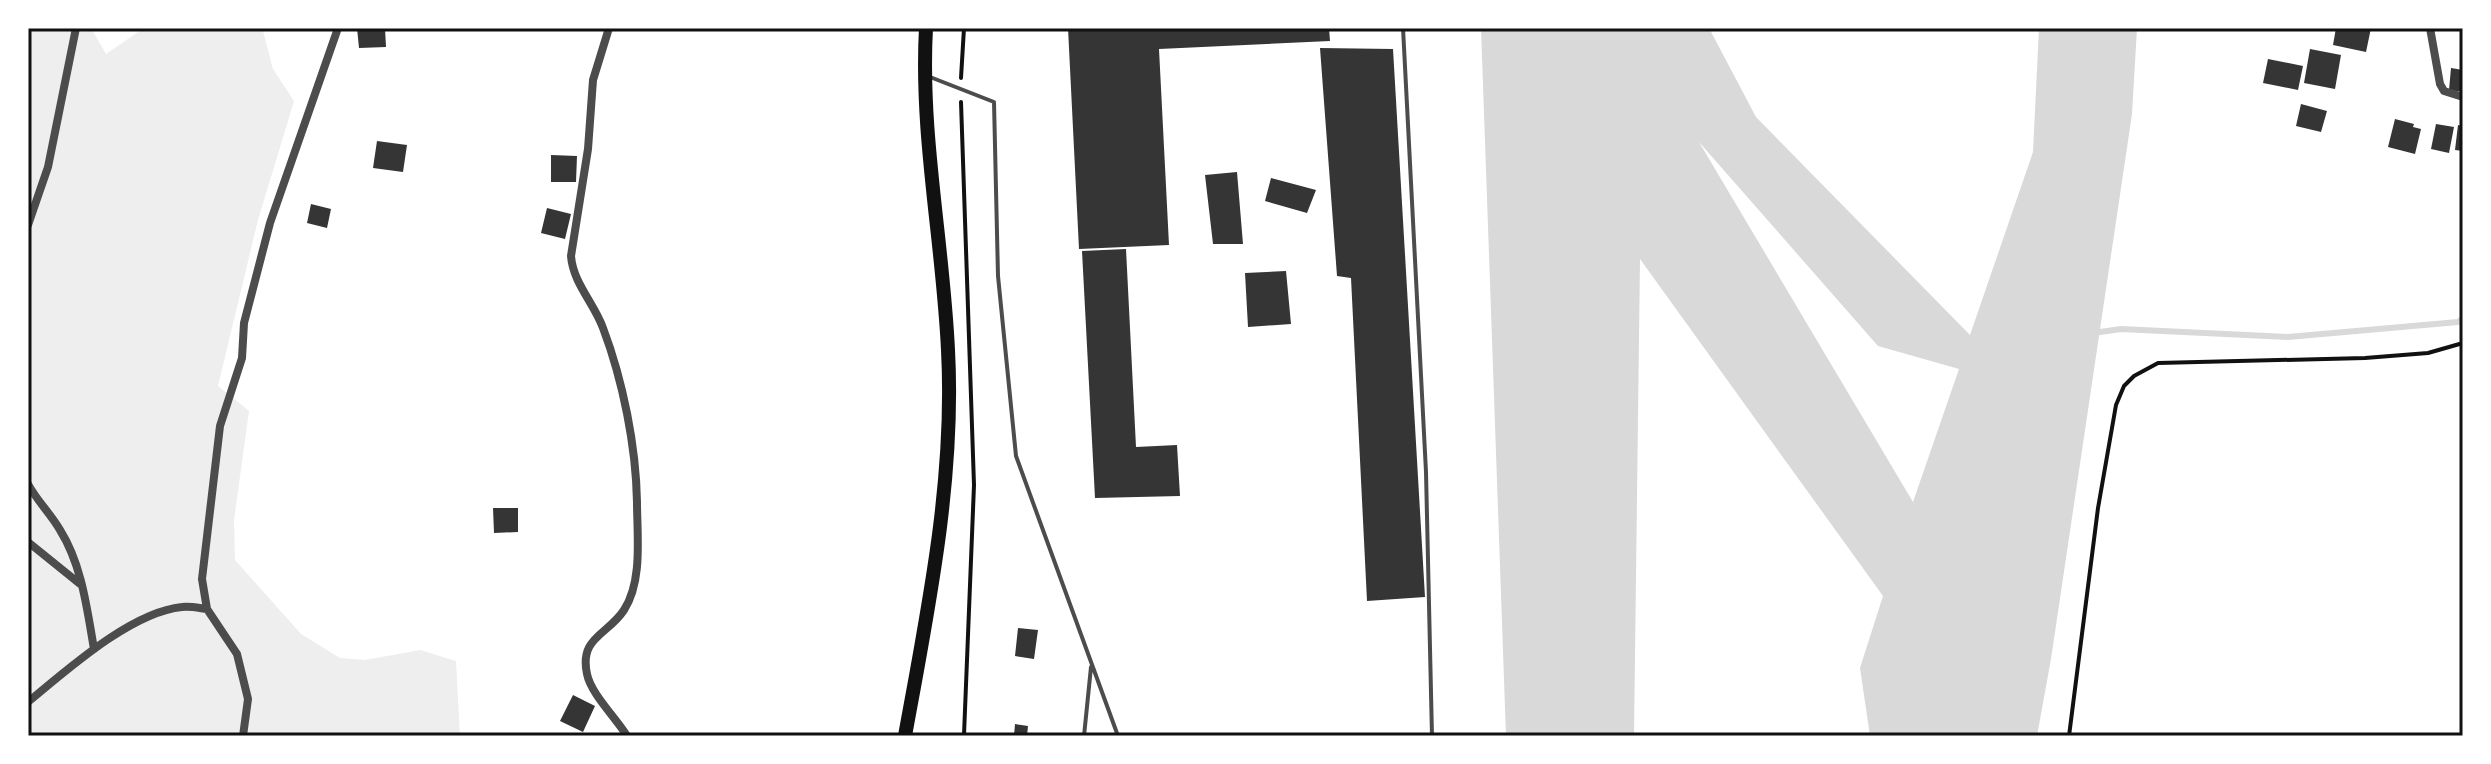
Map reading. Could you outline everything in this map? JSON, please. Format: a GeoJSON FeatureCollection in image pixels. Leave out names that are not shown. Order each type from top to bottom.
{"type":"FeatureCollection","features":[{"type":"Feature","properties":{"kind":"main road"},"geometry":{"type":"LineString","coordinates":[[905,736],[931,596],[943,499],[947,429],[949,352],[924,76],[926,28]]}},
{"type":"Feature","properties":{"kind":"street"},"geometry":{"type":"LineString","coordinates":[[28,225],[48,167],[76,28]]}},
{"type":"Feature","properties":{"kind":"street"},"geometry":{"type":"LineString","coordinates":[[243,736],[248,699],[237,654],[207,609],[202,579],[220,426],[242,358],[244,323],[270,223],[338,28]]}},
{"type":"Feature","properties":{"kind":"street"},"geometry":{"type":"LineString","coordinates":[[609,28],[593,80],[588,149],[571,256],[572,271],[603,327],[633,439],[637,498],[633,590],[619,618],[591,642],[586,654],[587,673],[592,687],[627,736]]}},
{"type":"Feature","properties":{"kind":"street"},"geometry":{"type":"LineString","coordinates":[[2430,28],[2440,84],[2444,91],[2463,97]]}},
{"type":"Feature","properties":{"kind":"street"},"geometry":{"type":"LineString","coordinates":[[28,484],[62,532],[82,586],[94,649]]}},
{"type":"Feature","properties":{"kind":"street"},"geometry":{"type":"LineString","coordinates":[[28,542],[82,586]]}},
{"type":"Feature","properties":{"kind":"street"},"geometry":{"type":"LineString","coordinates":[[28,702],[94,649],[147,618],[182,607],[207,609]]}},
{"type":"Feature","properties":{"kind":"lane"},"geometry":{"type":"LineString","coordinates":[[1403,28],[1426,472],[1432,736]]}},
{"type":"Feature","properties":{"kind":"lane"},"geometry":{"type":"LineString","coordinates":[[924,76],[994,102],[998,276],[1016,456],[1118,736]]}},
{"type":"Feature","properties":{"kind":"lane"},"geometry":{"type":"LineString","coordinates":[[1084,736],[1092,664]]}},
{"type":"Feature","properties":{"kind":"path"},"geometry":{"type":"LineString","coordinates":[[2069,736],[2098,508],[2116,405],[2124,386],[2134,376],[2158,363],[2380,357],[2428,353],[2463,343]]}},
{"type":"Feature","properties":{"kind":"shaded area"},"geometry":{"type":"Polygon","coordinates":[[[28,28],[91,28],[106,54],[144,28],[267,28],[263,31],[273,69],[294,101],[258,220],[218,386],[249,411],[234,520],[235,560],[301,634],[340,658],[365,660],[420,650],[456,661],[460,736],[28,736],[28,28]]]}},
{"type":"Feature","properties":{"kind":"shaded area"},"geometry":{"type":"Polygon","coordinates":[[[1481,28],[1709,28],[1756,117],[1970,335],[2033,152],[2039,28],[2137,28],[2132,114],[2037,736],[1870,736],[1860,668],[1883,596],[1640,259],[1634,736],[1506,736],[1481,28]],[[1699,142],[1913,502],[1959,369],[1878,346],[1699,142]]]}},
{"type":"Feature","properties":{"kind":"building"},"geometry":{"type":"Polygon","coordinates":[[[357,28],[385,28],[386,47],[359,48],[357,28]]]}},
{"type":"Feature","properties":{"kind":"building"},"geometry":{"type":"Polygon","coordinates":[[[1068,28],[1329,28],[1330,41],[1159,49],[1169,245],[1079,249],[1068,28]]]}},
{"type":"Feature","properties":{"kind":"building"},"geometry":{"type":"Polygon","coordinates":[[[2336,28],[2371,28],[2366,52],[2333,45],[2336,28]]]}},
{"type":"Feature","properties":{"kind":"building"},"geometry":{"type":"Polygon","coordinates":[[[1320,48],[1393,49],[1425,597],[1367,601],[1351,278],[1337,276],[1320,48]]]}},
{"type":"Feature","properties":{"kind":"building"},"geometry":{"type":"Polygon","coordinates":[[[2310,49],[2341,55],[2335,89],[2304,83],[2310,49]]]}},
{"type":"Feature","properties":{"kind":"building"},"geometry":{"type":"Polygon","coordinates":[[[2268,59],[2303,66],[2298,90],[2263,83],[2268,59]]]}},
{"type":"Feature","properties":{"kind":"building"},"geometry":{"type":"Polygon","coordinates":[[[2451,68],[2463,70],[2463,92],[2449,90],[2451,68]]]}},
{"type":"Feature","properties":{"kind":"building"},"geometry":{"type":"Polygon","coordinates":[[[2301,104],[2327,111],[2321,132],[2296,126],[2301,104]]]}},
{"type":"Feature","properties":{"kind":"building"},"geometry":{"type":"Polygon","coordinates":[[[2395,119],[2421,129],[2415,154],[2388,147],[2395,119]]]}},
{"type":"Feature","properties":{"kind":"building"},"geometry":{"type":"Polygon","coordinates":[[[2436,124],[2454,127],[2449,153],[2431,149],[2436,124]]]}},
{"type":"Feature","properties":{"kind":"building"},"geometry":{"type":"Polygon","coordinates":[[[2458,125],[2463,126],[2463,151],[2455,150],[2458,125]]]}},
{"type":"Feature","properties":{"kind":"building"},"geometry":{"type":"Polygon","coordinates":[[[377,141],[407,145],[403,172],[373,168],[377,141]]]}},
{"type":"Feature","properties":{"kind":"building"},"geometry":{"type":"Polygon","coordinates":[[[551,155],[577,156],[576,182],[551,182],[551,155]]]}},
{"type":"Feature","properties":{"kind":"building"},"geometry":{"type":"Polygon","coordinates":[[[1237,172],[1243,244],[1213,244],[1205,175],[1237,172]]]}},
{"type":"Feature","properties":{"kind":"building"},"geometry":{"type":"Polygon","coordinates":[[[1271,178],[1316,190],[1307,213],[1265,201],[1271,178]]]}},
{"type":"Feature","properties":{"kind":"building"},"geometry":{"type":"Polygon","coordinates":[[[311,204],[331,209],[327,228],[307,223],[311,204]]]}},
{"type":"Feature","properties":{"kind":"building"},"geometry":{"type":"Polygon","coordinates":[[[547,208],[571,214],[565,239],[541,233],[547,208]]]}},
{"type":"Feature","properties":{"kind":"building"},"geometry":{"type":"Polygon","coordinates":[[[1126,249],[1136,447],[1177,445],[1180,496],[1095,498],[1082,251],[1126,249]]]}},
{"type":"Feature","properties":{"kind":"building"},"geometry":{"type":"Polygon","coordinates":[[[1286,271],[1291,324],[1248,327],[1245,273],[1286,271]]]}},
{"type":"Feature","properties":{"kind":"building"},"geometry":{"type":"Polygon","coordinates":[[[493,508],[518,508],[518,532],[494,533],[493,508]]]}},
{"type":"Feature","properties":{"kind":"building"},"geometry":{"type":"Polygon","coordinates":[[[1018,628],[1038,630],[1034,659],[1015,656],[1018,628]]]}},
{"type":"Feature","properties":{"kind":"building"},"geometry":{"type":"Polygon","coordinates":[[[573,695],[595,706],[583,732],[560,721],[573,695]]]}},
{"type":"Feature","properties":{"kind":"building"},"geometry":{"type":"Polygon","coordinates":[[[1015,724],[1028,726],[1027,736],[1014,736],[1015,724]]]}},
{"type":"Feature","properties":{"kind":"waterway"},"geometry":{"type":"LineString","coordinates":[[2093,333],[2121,329],[2288,337],[2458,322],[2463,318]]}}]}
